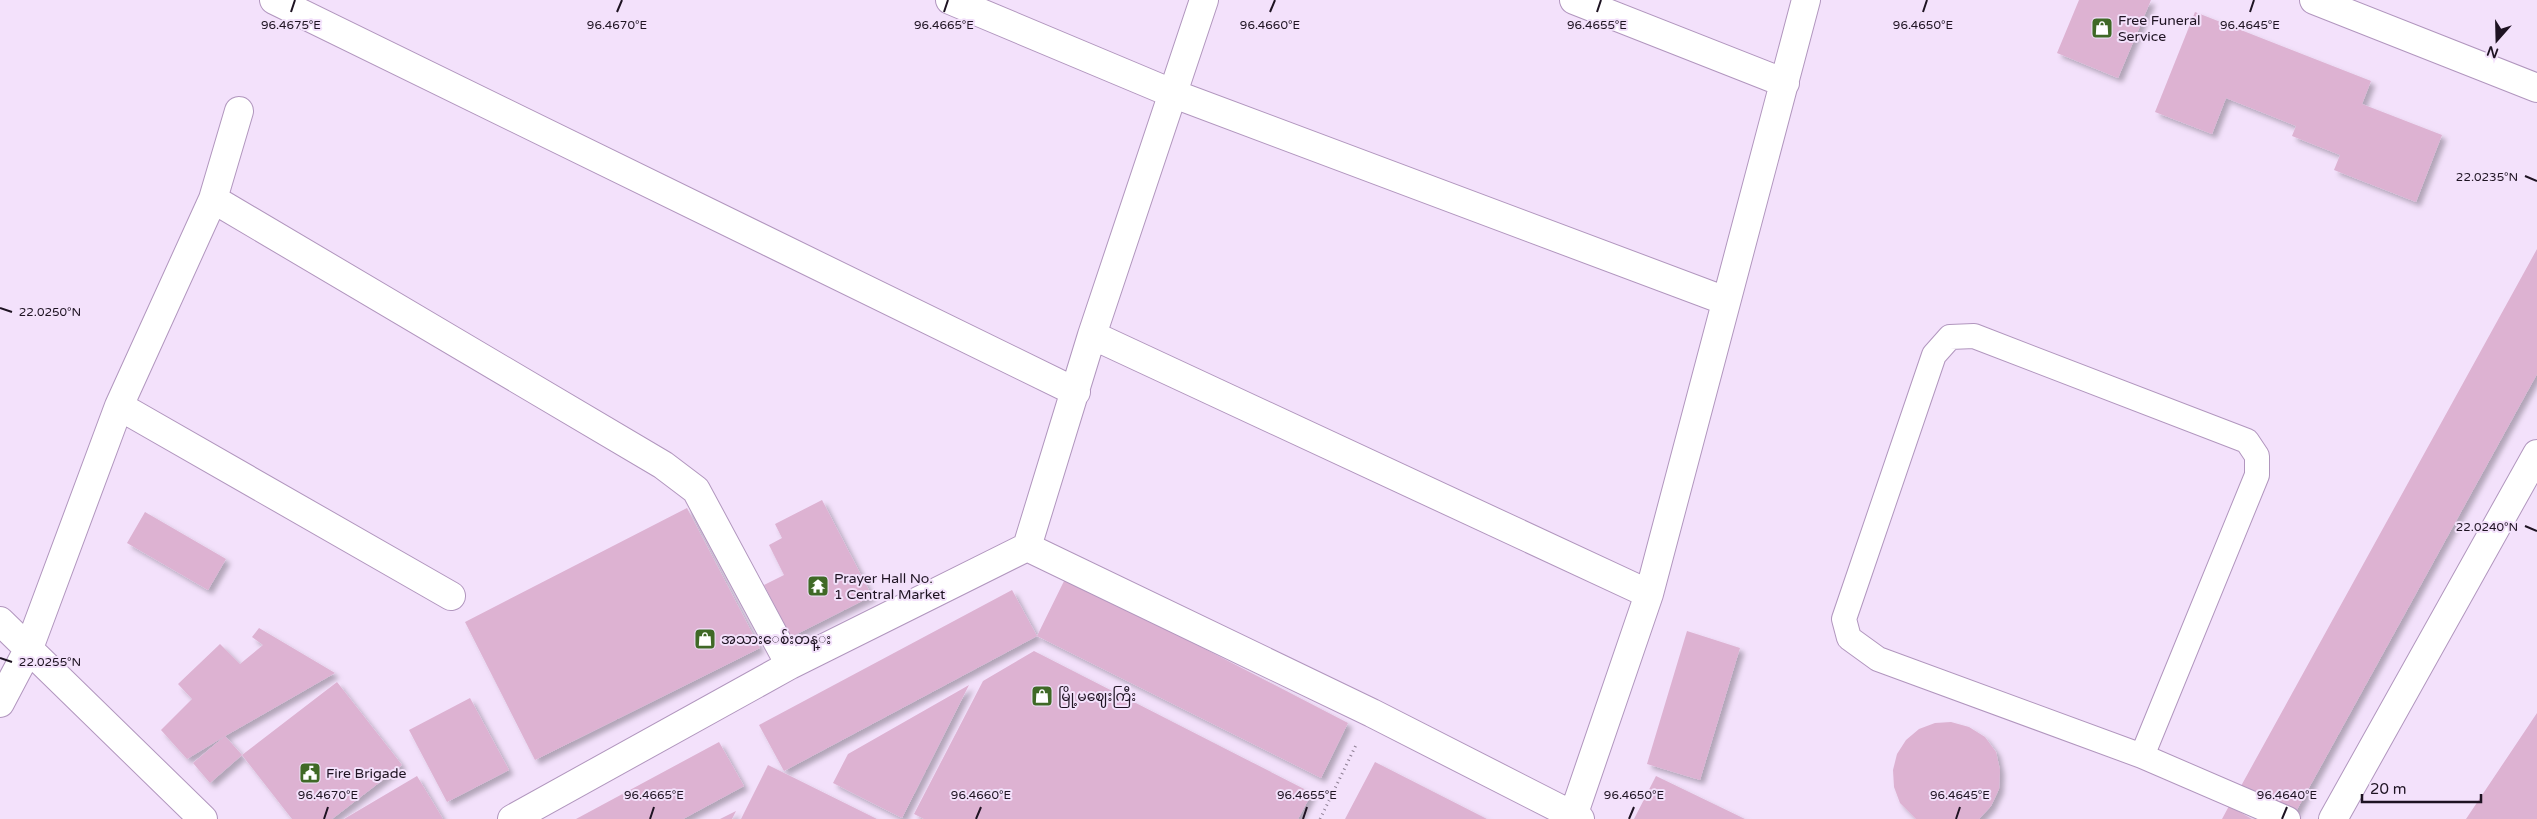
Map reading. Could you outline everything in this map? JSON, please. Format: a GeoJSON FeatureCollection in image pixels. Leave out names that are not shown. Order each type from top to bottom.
{"type":"FeatureCollection","features":[{"type":"Feature","properties":{"kind":"street"},"geometry":{"type":"LineString","coordinates":[[274,0],[1076,392]]}},
{"type":"Feature","properties":{"kind":"street"},"geometry":{"type":"LineString","coordinates":[[950,0],[1174,94],[1726,301]]}},
{"type":"Feature","properties":{"kind":"street"},"geometry":{"type":"LineString","coordinates":[[512,819],[790,665],[1027,547],[1092,336],[1204,0]]}},
{"type":"Feature","properties":{"kind":"street"},"geometry":{"type":"LineString","coordinates":[[1574,0],[1785,83]]}},
{"type":"Feature","properties":{"kind":"street"},"geometry":{"type":"LineString","coordinates":[[1027,547],[1372,713],[1577,817],[1649,594],[1806,0]]}},
{"type":"Feature","properties":{"kind":"street"},"geometry":{"type":"LineString","coordinates":[[2314,0],[2537,88]]}},
{"type":"Feature","properties":{"kind":"street"},"geometry":{"type":"LineString","coordinates":[[0,703],[29,648],[119,406],[213,199],[239,111]]}},
{"type":"Feature","properties":{"kind":"street"},"geometry":{"type":"LineString","coordinates":[[213,199],[663,465],[696,490],[790,665]]}},
{"type":"Feature","properties":{"kind":"street"},"geometry":{"type":"LineString","coordinates":[[1092,336],[1649,594]]}},
{"type":"Feature","properties":{"kind":"street"},"geometry":{"type":"LineString","coordinates":[[119,406],[451,596]]}},
{"type":"Feature","properties":{"kind":"street"},"geometry":{"type":"LineString","coordinates":[[2333,819],[2537,454]]}},
{"type":"Feature","properties":{"kind":"street"},"geometry":{"type":"LineString","coordinates":[[0,621],[203,819]]}},
{"type":"Feature","properties":{"kind":"lane"},"geometry":{"type":"LineString","coordinates":[[2142,756],[2257,475],[2257,456],[2247,441],[1974,336],[1950,337],[1934,354],[1844,619],[1850,638],[1878,659],[2142,756],[2288,819]]}},
{"type":"Feature","properties":{"kind":"path"},"geometry":{"type":"LineString","coordinates":[[1320,819],[1372,713]]}},
{"type":"Feature","properties":{"kind":"building"},"geometry":{"type":"Polygon","coordinates":[[[2079,0],[2151,0],[2118,78],[2057,53],[2079,0]]]}},
{"type":"Feature","properties":{"kind":"building"},"geometry":{"type":"Polygon","coordinates":[[[2195,12],[2371,81],[2362,104],[2442,135],[2416,202],[2334,170],[2340,155],[2292,136],[2296,126],[2226,98],[2212,134],[2155,112],[2195,12]]]}},
{"type":"Feature","properties":{"kind":"building"},"geometry":{"type":"Polygon","coordinates":[[[2537,249],[2537,374],[2294,815],[2241,786],[2537,249]]]}},
{"type":"Feature","properties":{"kind":"building"},"geometry":{"type":"Polygon","coordinates":[[[822,500],[872,596],[791,637],[764,585],[784,575],[769,545],[782,538],[775,524],[822,500]]]}},
{"type":"Feature","properties":{"kind":"building"},"geometry":{"type":"Polygon","coordinates":[[[687,508],[760,648],[535,760],[465,622],[687,508]]]}},
{"type":"Feature","properties":{"kind":"building"},"geometry":{"type":"Polygon","coordinates":[[[145,512],[226,559],[208,590],[127,543],[145,512]]]}},
{"type":"Feature","properties":{"kind":"building"},"geometry":{"type":"Polygon","coordinates":[[[1066,577],[1348,723],[1321,778],[1037,636],[1066,577]]]}},
{"type":"Feature","properties":{"kind":"building"},"geometry":{"type":"Polygon","coordinates":[[[1012,590],[1037,636],[784,771],[759,725],[1012,590]]]}},
{"type":"Feature","properties":{"kind":"building"},"geometry":{"type":"Polygon","coordinates":[[[259,628],[335,673],[187,759],[161,730],[192,699],[178,684],[220,644],[240,664],[263,645],[252,637],[259,628]]]}},
{"type":"Feature","properties":{"kind":"building"},"geometry":{"type":"Polygon","coordinates":[[[1687,631],[1740,648],[1700,780],[1647,764],[1687,631]]]}},
{"type":"Feature","properties":{"kind":"building"},"geometry":{"type":"Polygon","coordinates":[[[1034,651],[1312,793],[1298,819],[924,819],[914,814],[983,681],[1034,651]]]}},
{"type":"Feature","properties":{"kind":"building"},"geometry":{"type":"Polygon","coordinates":[[[337,682],[402,765],[332,819],[292,819],[242,755],[337,682]]]}},
{"type":"Feature","properties":{"kind":"building"},"geometry":{"type":"Polygon","coordinates":[[[969,685],[902,818],[833,783],[848,754],[969,685]]]}},
{"type":"Feature","properties":{"kind":"building"},"geometry":{"type":"Polygon","coordinates":[[[470,698],[509,770],[447,802],[409,730],[470,698]]]}},
{"type":"Feature","properties":{"kind":"building"},"geometry":{"type":"Polygon","coordinates":[[[2537,713],[2537,819],[2466,819],[2537,713]]]}},
{"type":"Feature","properties":{"kind":"building"},"geometry":{"type":"Polygon","coordinates":[[[1951,722],[1969,727],[1985,737],[1996,752],[2000,770],[1999,789],[1991,806],[1979,819],[1916,819],[1900,803],[1894,787],[1893,770],[1897,754],[1906,740],[1919,729],[1935,723],[1951,722]]]}},
{"type":"Feature","properties":{"kind":"building"},"geometry":{"type":"Polygon","coordinates":[[[225,736],[242,755],[210,783],[193,763],[225,736]]]}},
{"type":"Feature","properties":{"kind":"building"},"geometry":{"type":"Polygon","coordinates":[[[719,742],[744,786],[683,819],[576,819],[719,742]]]}},
{"type":"Feature","properties":{"kind":"building"},"geometry":{"type":"Polygon","coordinates":[[[1375,762],[1487,819],[1345,819],[1375,762]]]}},
{"type":"Feature","properties":{"kind":"building"},"geometry":{"type":"Polygon","coordinates":[[[768,765],[877,819],[741,819],[768,765]]]}},
{"type":"Feature","properties":{"kind":"building"},"geometry":{"type":"Polygon","coordinates":[[[417,776],[443,819],[344,819],[417,776]]]}},
{"type":"Feature","properties":{"kind":"building"},"geometry":{"type":"Polygon","coordinates":[[[1656,776],[1745,819],[1634,819],[1656,776]]]}},
{"type":"Feature","properties":{"kind":"building"},"geometry":{"type":"Polygon","coordinates":[[[2229,806],[2252,819],[2222,819],[2229,806]]]}},
{"type":"Feature","properties":{"kind":"building"},"geometry":{"type":"Polygon","coordinates":[[[736,811],[732,819],[720,819],[736,811]]]}},
{"type":"Feature","properties":{"kind":"place","name":"Free Funeral Service"},"geometry":{"type":"Point","coordinates":[2102,28]}},
{"type":"Feature","properties":{"kind":"place","name":"Prayer Hall No. 1 Central Market"},"geometry":{"type":"Point","coordinates":[818,586]}},
{"type":"Feature","properties":{"kind":"place","name":"အသားေစ်းတန္း"},"geometry":{"type":"Point","coordinates":[705,639]}},
{"type":"Feature","properties":{"kind":"place","name":"မြို့မဈေးကြီး"},"geometry":{"type":"Point","coordinates":[1042,696]}},
{"type":"Feature","properties":{"kind":"place","name":"Fire Brigade"},"geometry":{"type":"Point","coordinates":[310,773]}}]}
